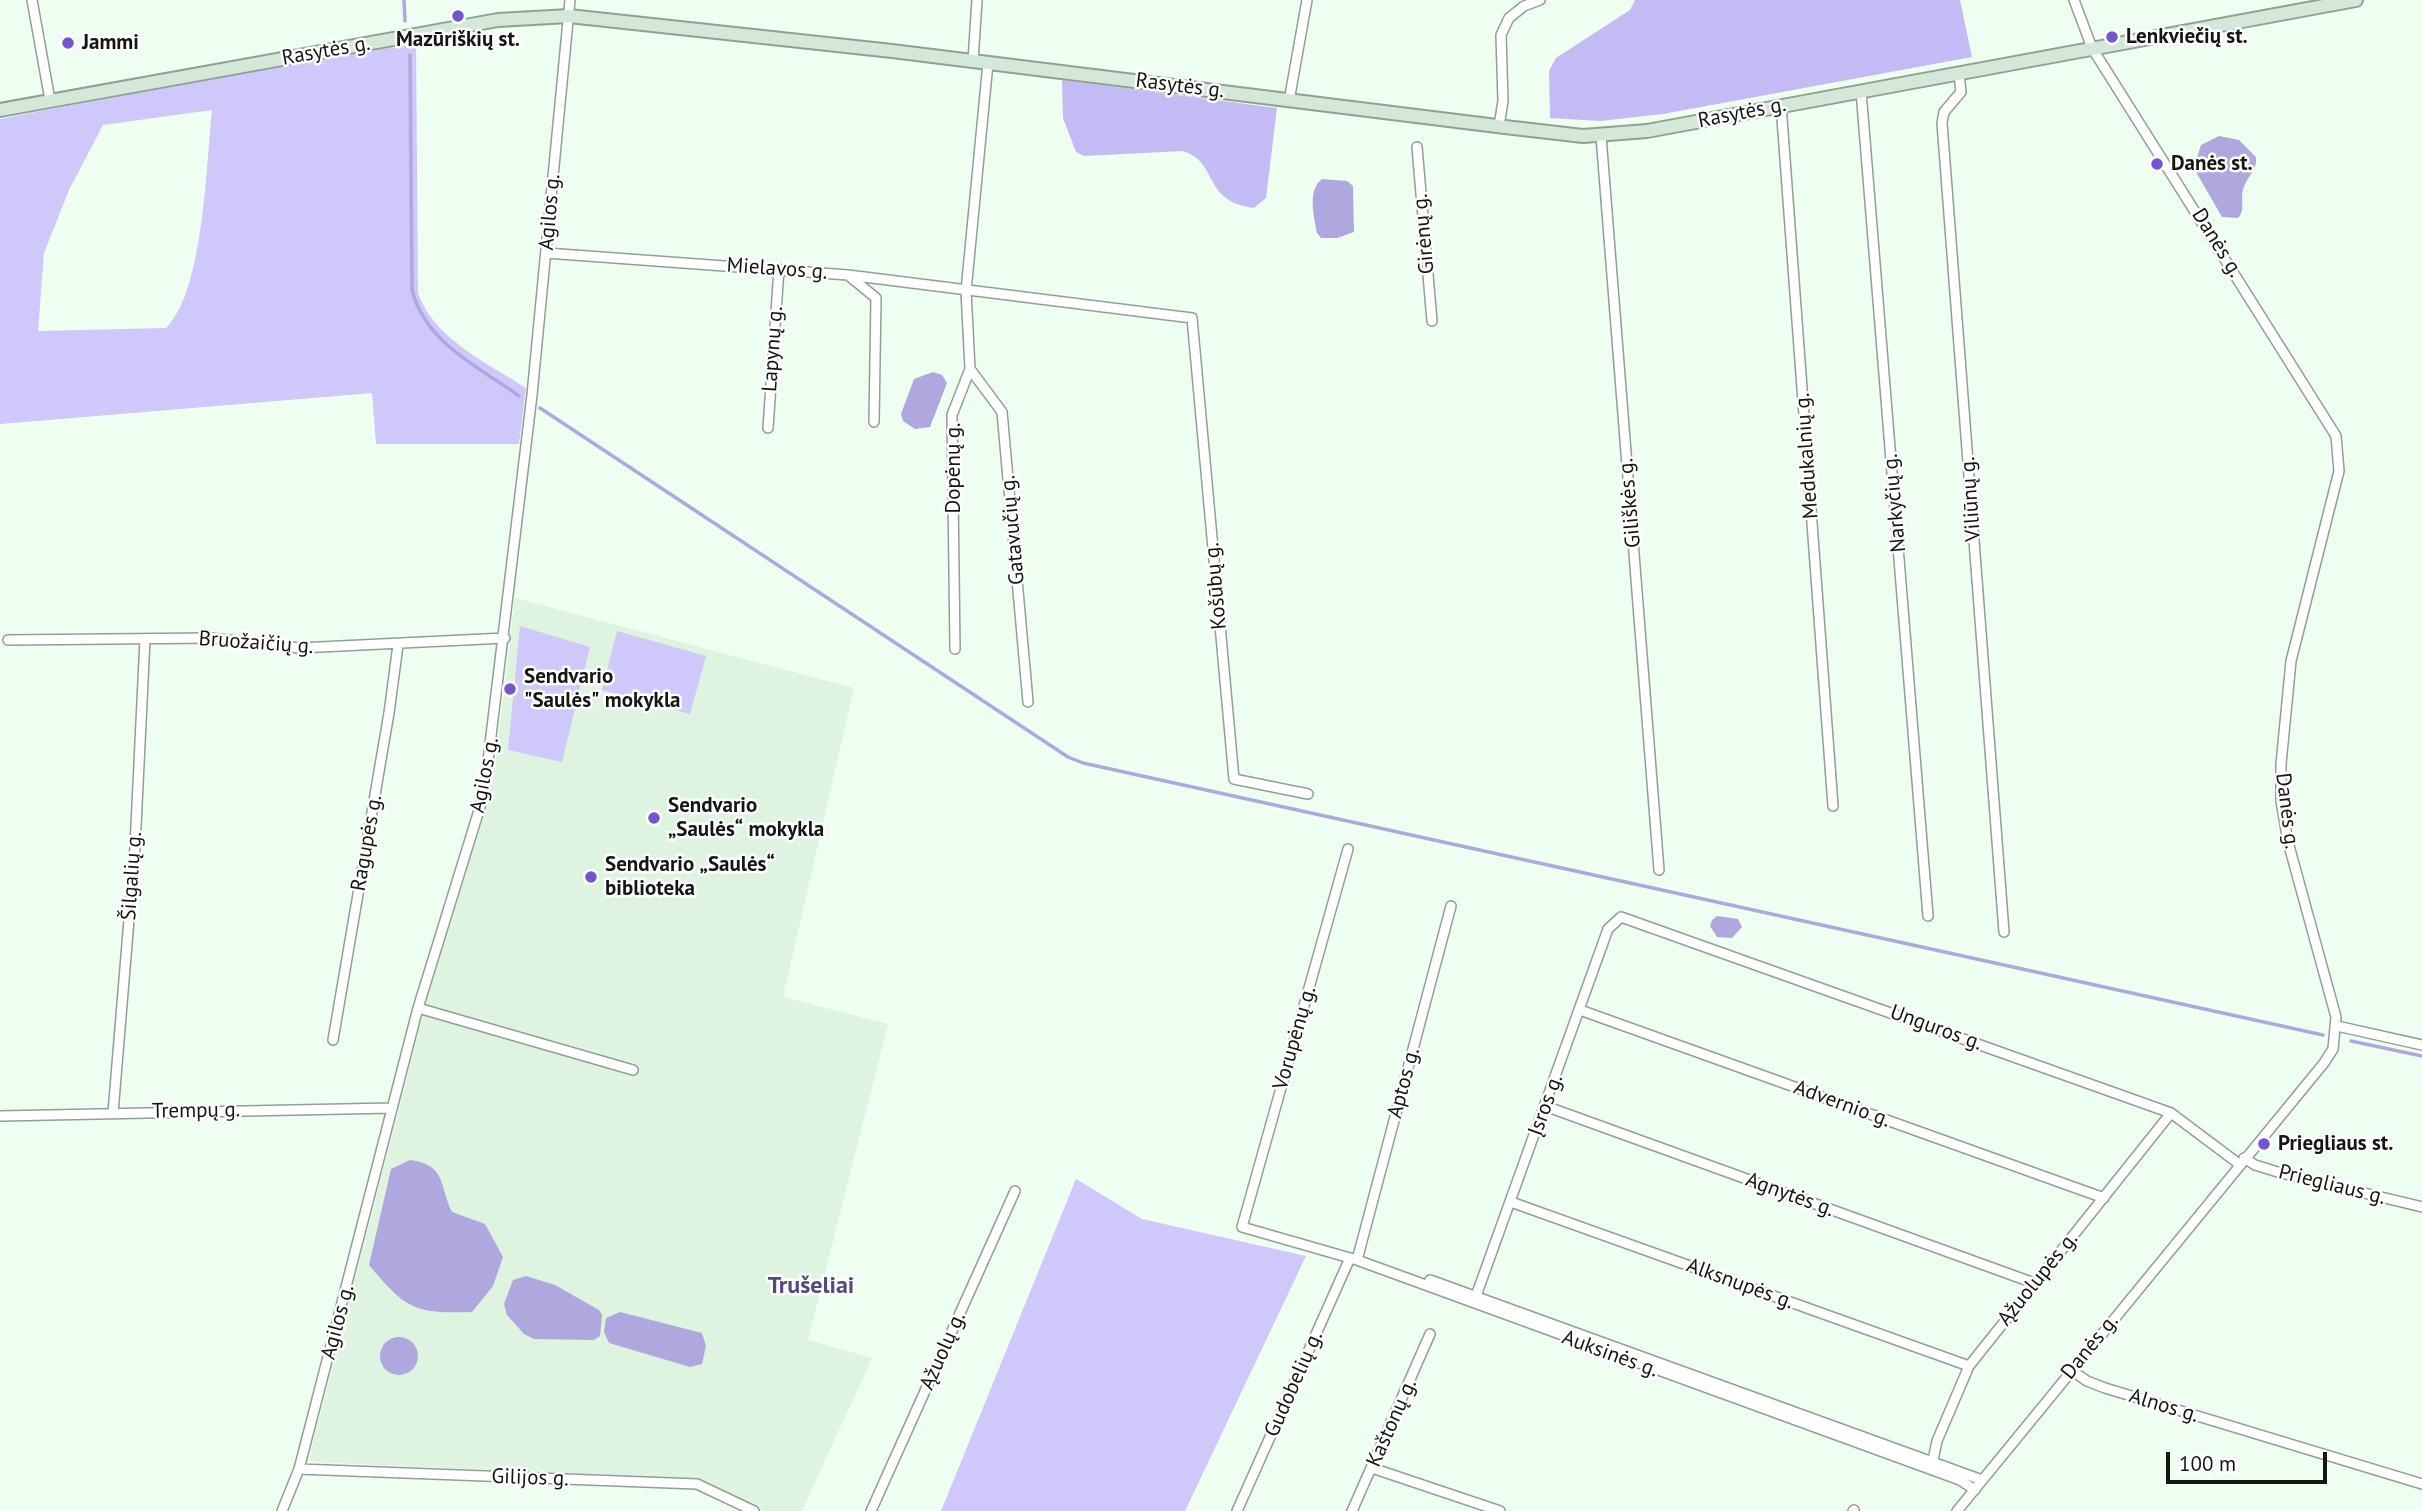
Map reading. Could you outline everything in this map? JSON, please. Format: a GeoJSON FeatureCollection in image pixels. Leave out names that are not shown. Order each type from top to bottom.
{"type":"FeatureCollection","features":[{"type":"Feature","properties":{"kind":"main road","name":"Rasytės g."},"geometry":{"type":"LineString","coordinates":[[0,110],[498,20],[569,16],[974,61],[1499,127],[1601,136],[1647,131],[2356,0]]}},
{"type":"Feature","properties":{"kind":"street"},"geometry":{"type":"LineString","coordinates":[[32,0],[50,100]]}},
{"type":"Feature","properties":{"kind":"street","name":"Agilos g."},"geometry":{"type":"LineString","coordinates":[[282,1511],[299,1469],[418,1008],[484,794],[505,638],[570,0]]}},
{"type":"Feature","properties":{"kind":"street"},"geometry":{"type":"LineString","coordinates":[[974,61],[977,0]]}},
{"type":"Feature","properties":{"kind":"street"},"geometry":{"type":"LineString","coordinates":[[1289,101],[1307,0]]}},
{"type":"Feature","properties":{"kind":"street"},"geometry":{"type":"LineString","coordinates":[[1499,127],[1503,101],[1502,36],[1509,18],[1524,6],[1541,0]]}},
{"type":"Feature","properties":{"kind":"street","name":"Danės g."},"geometry":{"type":"LineString","coordinates":[[1957,1511],[2241,1161],[2324,1063],[2333,1049],[2337,1026],[2288,842],[2281,801],[2281,764],[2291,661],[2339,471],[2336,436],[2135,112],[2092,48],[2074,0]]}},
{"type":"Feature","properties":{"kind":"street","name":"Dopėnų g."},"geometry":{"type":"LineString","coordinates":[[955,649],[952,415],[970,369],[966,291],[988,63]]}},
{"type":"Feature","properties":{"kind":"street","name":"Viliūnų g."},"geometry":{"type":"LineString","coordinates":[[1959,74],[1961,92],[1944,112],[1942,123],[2004,932]]}},
{"type":"Feature","properties":{"kind":"street","name":"Narkyčių g."},"geometry":{"type":"LineString","coordinates":[[1861,91],[1928,916]]}},
{"type":"Feature","properties":{"kind":"street","name":"Medukalnių g."},"geometry":{"type":"LineString","coordinates":[[1781,106],[1833,806]]}},
{"type":"Feature","properties":{"kind":"street","name":"Giliškės g."},"geometry":{"type":"LineString","coordinates":[[1601,136],[1659,870]]}},
{"type":"Feature","properties":{"kind":"street","name":"Girėnų g."},"geometry":{"type":"LineString","coordinates":[[1417,147],[1432,321]]}},
{"type":"Feature","properties":{"kind":"street","name":"Mielavos g."},"geometry":{"type":"LineString","coordinates":[[546,253],[848,275],[876,298],[874,422]]}},
{"type":"Feature","properties":{"kind":"street","name":"Lapynų g."},"geometry":{"type":"LineString","coordinates":[[768,428],[779,269]]}},
{"type":"Feature","properties":{"kind":"street"},"geometry":{"type":"LineString","coordinates":[[848,275],[966,291]]}},
{"type":"Feature","properties":{"kind":"street","name":"Košūbų g."},"geometry":{"type":"LineString","coordinates":[[966,291],[1192,318],[1234,779],[1308,794]]}},
{"type":"Feature","properties":{"kind":"street","name":"Gatavučių g."},"geometry":{"type":"LineString","coordinates":[[970,369],[1002,412],[1028,702]]}},
{"type":"Feature","properties":{"kind":"street","name":"Bruožaičių g."},"geometry":{"type":"LineString","coordinates":[[8,640],[231,639],[299,648],[505,638]]}},
{"type":"Feature","properties":{"kind":"street","name":"Šilgalių g."},"geometry":{"type":"LineString","coordinates":[[113,1113],[135,847],[145,639]]}},
{"type":"Feature","properties":{"kind":"street","name":"Ragupės g."},"geometry":{"type":"LineString","coordinates":[[333,1040],[389,713],[398,645]]}},
{"type":"Feature","properties":{"kind":"street","name":"Vorupėnų g."},"geometry":{"type":"LineString","coordinates":[[1242,1227],[1348,849]]}},
{"type":"Feature","properties":{"kind":"street","name":"Aptos g."},"geometry":{"type":"LineString","coordinates":[[1354,1259],[1451,906]]}},
{"type":"Feature","properties":{"kind":"street","name":"Įsros g."},"geometry":{"type":"LineString","coordinates":[[1475,1296],[1608,929],[1620,917]]}},
{"type":"Feature","properties":{"kind":"street","name":"Unguros g."},"geometry":{"type":"LineString","coordinates":[[1620,917],[2171,1113],[2241,1161]]}},
{"type":"Feature","properties":{"kind":"street"},"geometry":{"type":"LineString","coordinates":[[418,1008],[633,1070]]}},
{"type":"Feature","properties":{"kind":"street","name":"Advernio g."},"geometry":{"type":"LineString","coordinates":[[1580,1010],[2104,1198]]}},
{"type":"Feature","properties":{"kind":"street"},"geometry":{"type":"LineString","coordinates":[[2337,1026],[2422,1045]]}},
{"type":"Feature","properties":{"kind":"street","name":"Agnytės g."},"geometry":{"type":"LineString","coordinates":[[1545,1106],[2035,1283]]}},
{"type":"Feature","properties":{"kind":"street","name":"Trempų g."},"geometry":{"type":"LineString","coordinates":[[0,1116],[392,1108]]}},
{"type":"Feature","properties":{"kind":"street","name":"Ąžuolupės g."},"geometry":{"type":"LineString","coordinates":[[1933,1460],[1937,1441],[1969,1366],[2171,1113]]}},
{"type":"Feature","properties":{"kind":"street","name":"Priegliaus g."},"geometry":{"type":"LineString","coordinates":[[2241,1161],[2422,1207]]}},
{"type":"Feature","properties":{"kind":"street","name":"Ąžuolų g."},"geometry":{"type":"LineString","coordinates":[[871,1511],[1014,1191]]}},
{"type":"Feature","properties":{"kind":"street","name":"Alksnupės g."},"geometry":{"type":"LineString","coordinates":[[1511,1202],[1969,1366]]}},
{"type":"Feature","properties":{"kind":"street","name":"Auksinės g."},"geometry":{"type":"LineString","coordinates":[[1242,1227],[1354,1259],[1960,1480],[1975,1490]]}},
{"type":"Feature","properties":{"kind":"street","name":"Gudobelių g."},"geometry":{"type":"LineString","coordinates":[[1237,1511],[1354,1259]]}},
{"type":"Feature","properties":{"kind":"street"},"geometry":{"type":"LineString","coordinates":[[1430,1280],[1933,1460],[1982,1480]]}},
{"type":"Feature","properties":{"kind":"street","name":"Kaštonų g."},"geometry":{"type":"LineString","coordinates":[[1352,1511],[1430,1334]]}},
{"type":"Feature","properties":{"kind":"street","name":"Alnos g."},"geometry":{"type":"LineString","coordinates":[[2071,1370],[2087,1381],[2105,1388],[2422,1483]]}},
{"type":"Feature","properties":{"kind":"street"},"geometry":{"type":"LineString","coordinates":[[1372,1468],[1500,1511]]}},
{"type":"Feature","properties":{"kind":"street","name":"Gilijos g."},"geometry":{"type":"LineString","coordinates":[[299,1469],[697,1484],[754,1511]]}},
{"type":"Feature","properties":{"kind":"shaded area"},"geometry":{"type":"Polygon","coordinates":[[[1635,0],[1960,0],[1972,57],[1663,114],[1600,121],[1550,118],[1549,71],[1556,58],[1630,10],[1635,0]]]}},
{"type":"Feature","properties":{"kind":"shaded area"},"geometry":{"type":"Polygon","coordinates":[[[416,39],[418,293],[436,324],[449,336],[478,359],[526,388],[519,444],[376,444],[372,393],[0,424],[0,119],[416,39]],[[212,110],[103,125],[69,190],[44,253],[38,331],[166,328],[179,310],[196,257],[212,110]]]}},
{"type":"Feature","properties":{"kind":"shaded area"},"geometry":{"type":"Polygon","coordinates":[[[1062,80],[1277,108],[1266,198],[1254,208],[1226,198],[1202,164],[1183,151],[1084,156],[1076,152],[1063,118],[1062,80]]]}},
{"type":"Feature","properties":{"kind":"shaded area"},"geometry":{"type":"Polygon","coordinates":[[[2219,136],[2239,140],[2256,157],[2255,166],[2243,190],[2242,211],[2238,218],[2222,217],[2196,172],[2195,164],[2201,145],[2219,136]]]}},
{"type":"Feature","properties":{"kind":"shaded area"},"geometry":{"type":"Polygon","coordinates":[[[1322,179],[1347,181],[1353,186],[1354,232],[1337,238],[1321,238],[1317,233],[1313,197],[1317,184],[1322,179]]]}},
{"type":"Feature","properties":{"kind":"shaded area"},"geometry":{"type":"Polygon","coordinates":[[[933,372],[942,375],[947,383],[930,427],[915,429],[903,421],[901,414],[914,379],[933,372]]]}},
{"type":"Feature","properties":{"kind":"shaded area"},"geometry":{"type":"Polygon","coordinates":[[[515,598],[854,688],[783,997],[888,1024],[808,1340],[872,1358],[802,1511],[763,1511],[706,1483],[690,1479],[313,1462],[309,1459],[428,996],[487,806],[495,765],[515,598]]]}},
{"type":"Feature","properties":{"kind":"shaded area"},"geometry":{"type":"Polygon","coordinates":[[[520,626],[590,647],[562,762],[508,750],[520,626]]]}},
{"type":"Feature","properties":{"kind":"shaded area"},"geometry":{"type":"Polygon","coordinates":[[[617,631],[706,656],[690,714],[602,690],[617,631]]]}},
{"type":"Feature","properties":{"kind":"shaded area"},"geometry":{"type":"Polygon","coordinates":[[[1717,916],[1738,919],[1742,927],[1732,938],[1717,937],[1710,926],[1717,916]]]}},
{"type":"Feature","properties":{"kind":"shaded area"},"geometry":{"type":"Polygon","coordinates":[[[410,1160],[422,1163],[436,1172],[452,1212],[485,1224],[503,1257],[493,1286],[472,1312],[437,1312],[413,1306],[393,1291],[369,1265],[391,1169],[410,1160]]]}},
{"type":"Feature","properties":{"kind":"shaded area"},"geometry":{"type":"Polygon","coordinates":[[[1076,1179],[1142,1219],[1306,1256],[1185,1511],[941,1511],[1076,1179]]]}},
{"type":"Feature","properties":{"kind":"shaded area"},"geometry":{"type":"Polygon","coordinates":[[[526,1276],[555,1285],[599,1310],[602,1315],[600,1336],[594,1340],[534,1339],[524,1334],[507,1315],[504,1304],[513,1280],[526,1276]]]}},
{"type":"Feature","properties":{"kind":"shaded area"},"geometry":{"type":"Polygon","coordinates":[[[620,1312],[702,1333],[706,1346],[702,1364],[690,1367],[609,1343],[604,1332],[606,1318],[620,1312]]]}},
{"type":"Feature","properties":{"kind":"shaded area"},"geometry":{"type":"Polygon","coordinates":[[[399,1337],[413,1342],[418,1356],[413,1370],[399,1375],[385,1370],[380,1356],[385,1342],[399,1337]]]}},
{"type":"Feature","properties":{"kind":"waterway"},"geometry":{"type":"LineString","coordinates":[[404,0],[405,21]]}},
{"type":"Feature","properties":{"kind":"waterway"},"geometry":{"type":"LineString","coordinates":[[410,55],[412,290],[428,324],[440,338],[470,363],[519,396]]}},
{"type":"Feature","properties":{"kind":"waterway"},"geometry":{"type":"LineString","coordinates":[[540,408],[1068,757],[1083,763],[2323,1035]]}},
{"type":"Feature","properties":{"kind":"waterway"},"geometry":{"type":"LineString","coordinates":[[2351,1041],[2422,1056]]}},
{"type":"Feature","properties":{"kind":"place","name":"Mazūriškių st."},"geometry":{"type":"Point","coordinates":[458,16]}},
{"type":"Feature","properties":{"kind":"place","name":"Lenkviečių st."},"geometry":{"type":"Point","coordinates":[2112,37]}},
{"type":"Feature","properties":{"kind":"place","name":"Jammi"},"geometry":{"type":"Point","coordinates":[68,43]}},
{"type":"Feature","properties":{"kind":"place","name":"Danės st."},"geometry":{"type":"Point","coordinates":[2157,164]}},
{"type":"Feature","properties":{"kind":"place","name":"Sendvario \"Saulės\" mokykla"},"geometry":{"type":"Point","coordinates":[510,689]}},
{"type":"Feature","properties":{"kind":"place","name":"Sendvario „Saulės“ mokykla"},"geometry":{"type":"Point","coordinates":[654,818]}},
{"type":"Feature","properties":{"kind":"place","name":"Sendvario „Saulės“ biblioteka"},"geometry":{"type":"Point","coordinates":[591,877]}},
{"type":"Feature","properties":{"kind":"place","name":"Priegliaus st."},"geometry":{"type":"Point","coordinates":[2264,1144]}},
{"type":"Feature","properties":{"kind":"district","name":"Trušeliai"},"geometry":{"type":"Point","coordinates":[811,1286]}}]}
